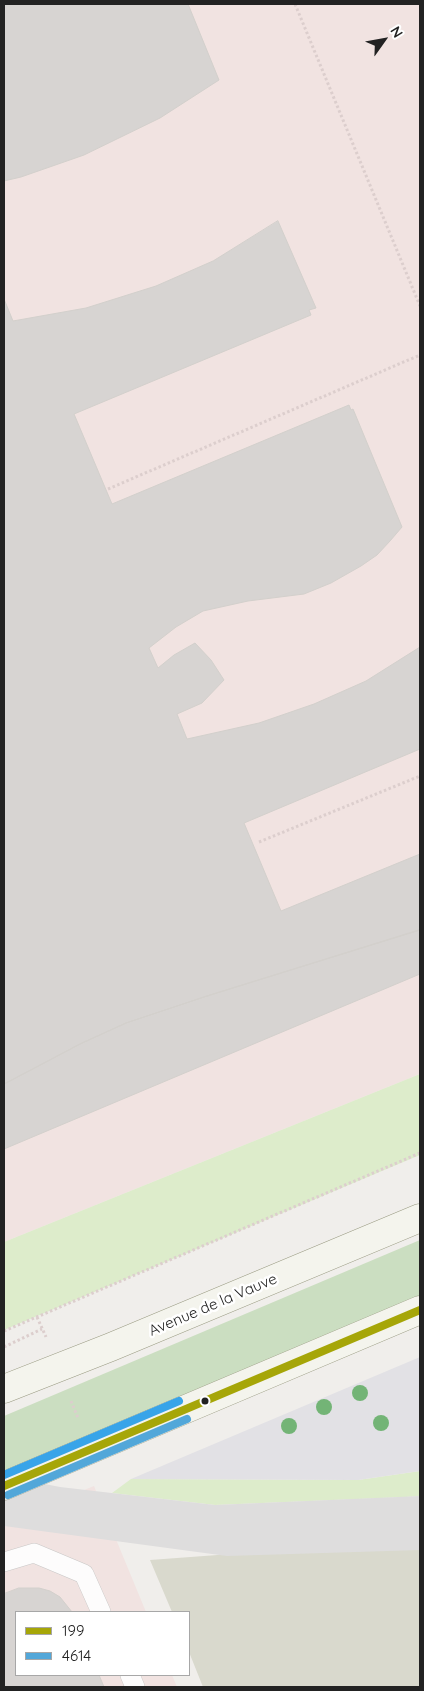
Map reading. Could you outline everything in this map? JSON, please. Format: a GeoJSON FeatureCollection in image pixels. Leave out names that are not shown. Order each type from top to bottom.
{"type":"FeatureCollection","features":[{"type":"Feature","properties":{"kind":"main road","name":"Avenue de la Vauve"},"geometry":{"type":"LineString","coordinates":[[4,1389],[120,1344],[420,1218]]}},
{"type":"Feature","properties":{"kind":"main road"},"geometry":{"type":"LineString","coordinates":[[4,1486],[420,1310]]}},
{"type":"Feature","properties":{"kind":"lane"},"geometry":{"type":"LineString","coordinates":[[4,1562],[34,1553],[84,1574],[101,1611]]}},
{"type":"Feature","properties":{"kind":"path"},"geometry":{"type":"LineString","coordinates":[[295,4],[420,306]]}},
{"type":"Feature","properties":{"kind":"path"},"geometry":{"type":"LineString","coordinates":[[108,489],[420,355]]}},
{"type":"Feature","properties":{"kind":"path"},"geometry":{"type":"LineString","coordinates":[[258,842],[420,776]]}},
{"type":"Feature","properties":{"kind":"path"},"geometry":{"type":"LineString","coordinates":[[4,1331],[420,1153]]}},
{"type":"Feature","properties":{"kind":"path"},"geometry":{"type":"LineString","coordinates":[[4,1347],[42,1329]]}},
{"type":"Feature","properties":{"kind":"shaded area"},"geometry":{"type":"Polygon","coordinates":[[[4,4],[420,4],[420,1074],[4,1242],[4,4]]]}},
{"type":"Feature","properties":{"kind":"shaded area"},"geometry":{"type":"Polygon","coordinates":[[[420,1357],[420,1471],[358,1480],[131,1479],[420,1357]]]}},
{"type":"Feature","properties":{"kind":"shaded area"},"geometry":{"type":"Polygon","coordinates":[[[94,1486],[146,1611],[15,1611],[15,1676],[172,1676],[177,1687],[4,1687],[4,1522],[94,1486]]]}},
{"type":"Feature","properties":{"kind":"shaded area"},"geometry":{"type":"Polygon","coordinates":[[[420,1540],[420,1687],[203,1687],[190,1654],[190,1611],[172,1611],[150,1560],[420,1540]]]}},
{"type":"Feature","properties":{"kind":"green space"},"geometry":{"type":"Polygon","coordinates":[[[420,1074],[420,1155],[4,1330],[4,1242],[420,1074]]]}},
{"type":"Feature","properties":{"kind":"green space"},"geometry":{"type":"Polygon","coordinates":[[[420,1240],[420,1298],[9,1470],[4,1469],[4,1416],[420,1240]]]}},
{"type":"Feature","properties":{"kind":"green space"},"geometry":{"type":"Polygon","coordinates":[[[420,1471],[420,1496],[406,1497],[215,1505],[112,1493],[131,1479],[358,1480],[420,1471]]]}},
{"type":"Feature","properties":{"kind":"pier"},"geometry":{"type":"Polygon","coordinates":[[[4,1476],[60,1487],[215,1505],[420,1496],[420,1550],[227,1556],[4,1526],[4,1476]]]}},
{"type":"Feature","properties":{"kind":"building"},"geometry":{"type":"Polygon","coordinates":[[[4,4],[188,4],[219,80],[160,118],[84,155],[4,181],[4,4]]]}},
{"type":"Feature","properties":{"kind":"building"},"geometry":{"type":"Polygon","coordinates":[[[278,221],[316,308],[309,310],[311,315],[74,414],[112,504],[349,405],[351,410],[353,409],[402,527],[377,555],[331,583],[304,594],[248,601],[203,611],[176,627],[149,648],[158,668],[174,655],[195,643],[211,660],[224,680],[202,703],[177,714],[187,739],[259,723],[314,704],[366,681],[420,647],[420,749],[244,823],[281,911],[420,854],[420,930],[126,1023],[80,1044],[4,1084],[4,299],[13,321],[86,308],[156,286],[213,261],[278,221]]]}},
{"type":"Feature","properties":{"kind":"building"},"geometry":{"type":"Polygon","coordinates":[[[420,930],[420,974],[4,1149],[4,1084],[80,1044],[126,1023],[420,930]]]}},
{"type":"Feature","properties":{"kind":"building"},"geometry":{"type":"Polygon","coordinates":[[[19,1588],[39,1588],[50,1591],[60,1597],[71,1611],[15,1611],[15,1676],[99,1676],[104,1687],[4,1687],[4,1594],[19,1588]]]}},
{"type":"Feature","properties":{"kind":"transit line","name":"199"},"geometry":{"type":"LineString","coordinates":[[4,1486],[420,1310]]}},
{"type":"Feature","properties":{"kind":"transit line"},"geometry":{"type":"LineString","coordinates":[[4,1475],[179,1401]]}},
{"type":"Feature","properties":{"kind":"transit line","name":"4614"},"geometry":{"type":"LineString","coordinates":[[8,1495],[187,1419]]}}]}
